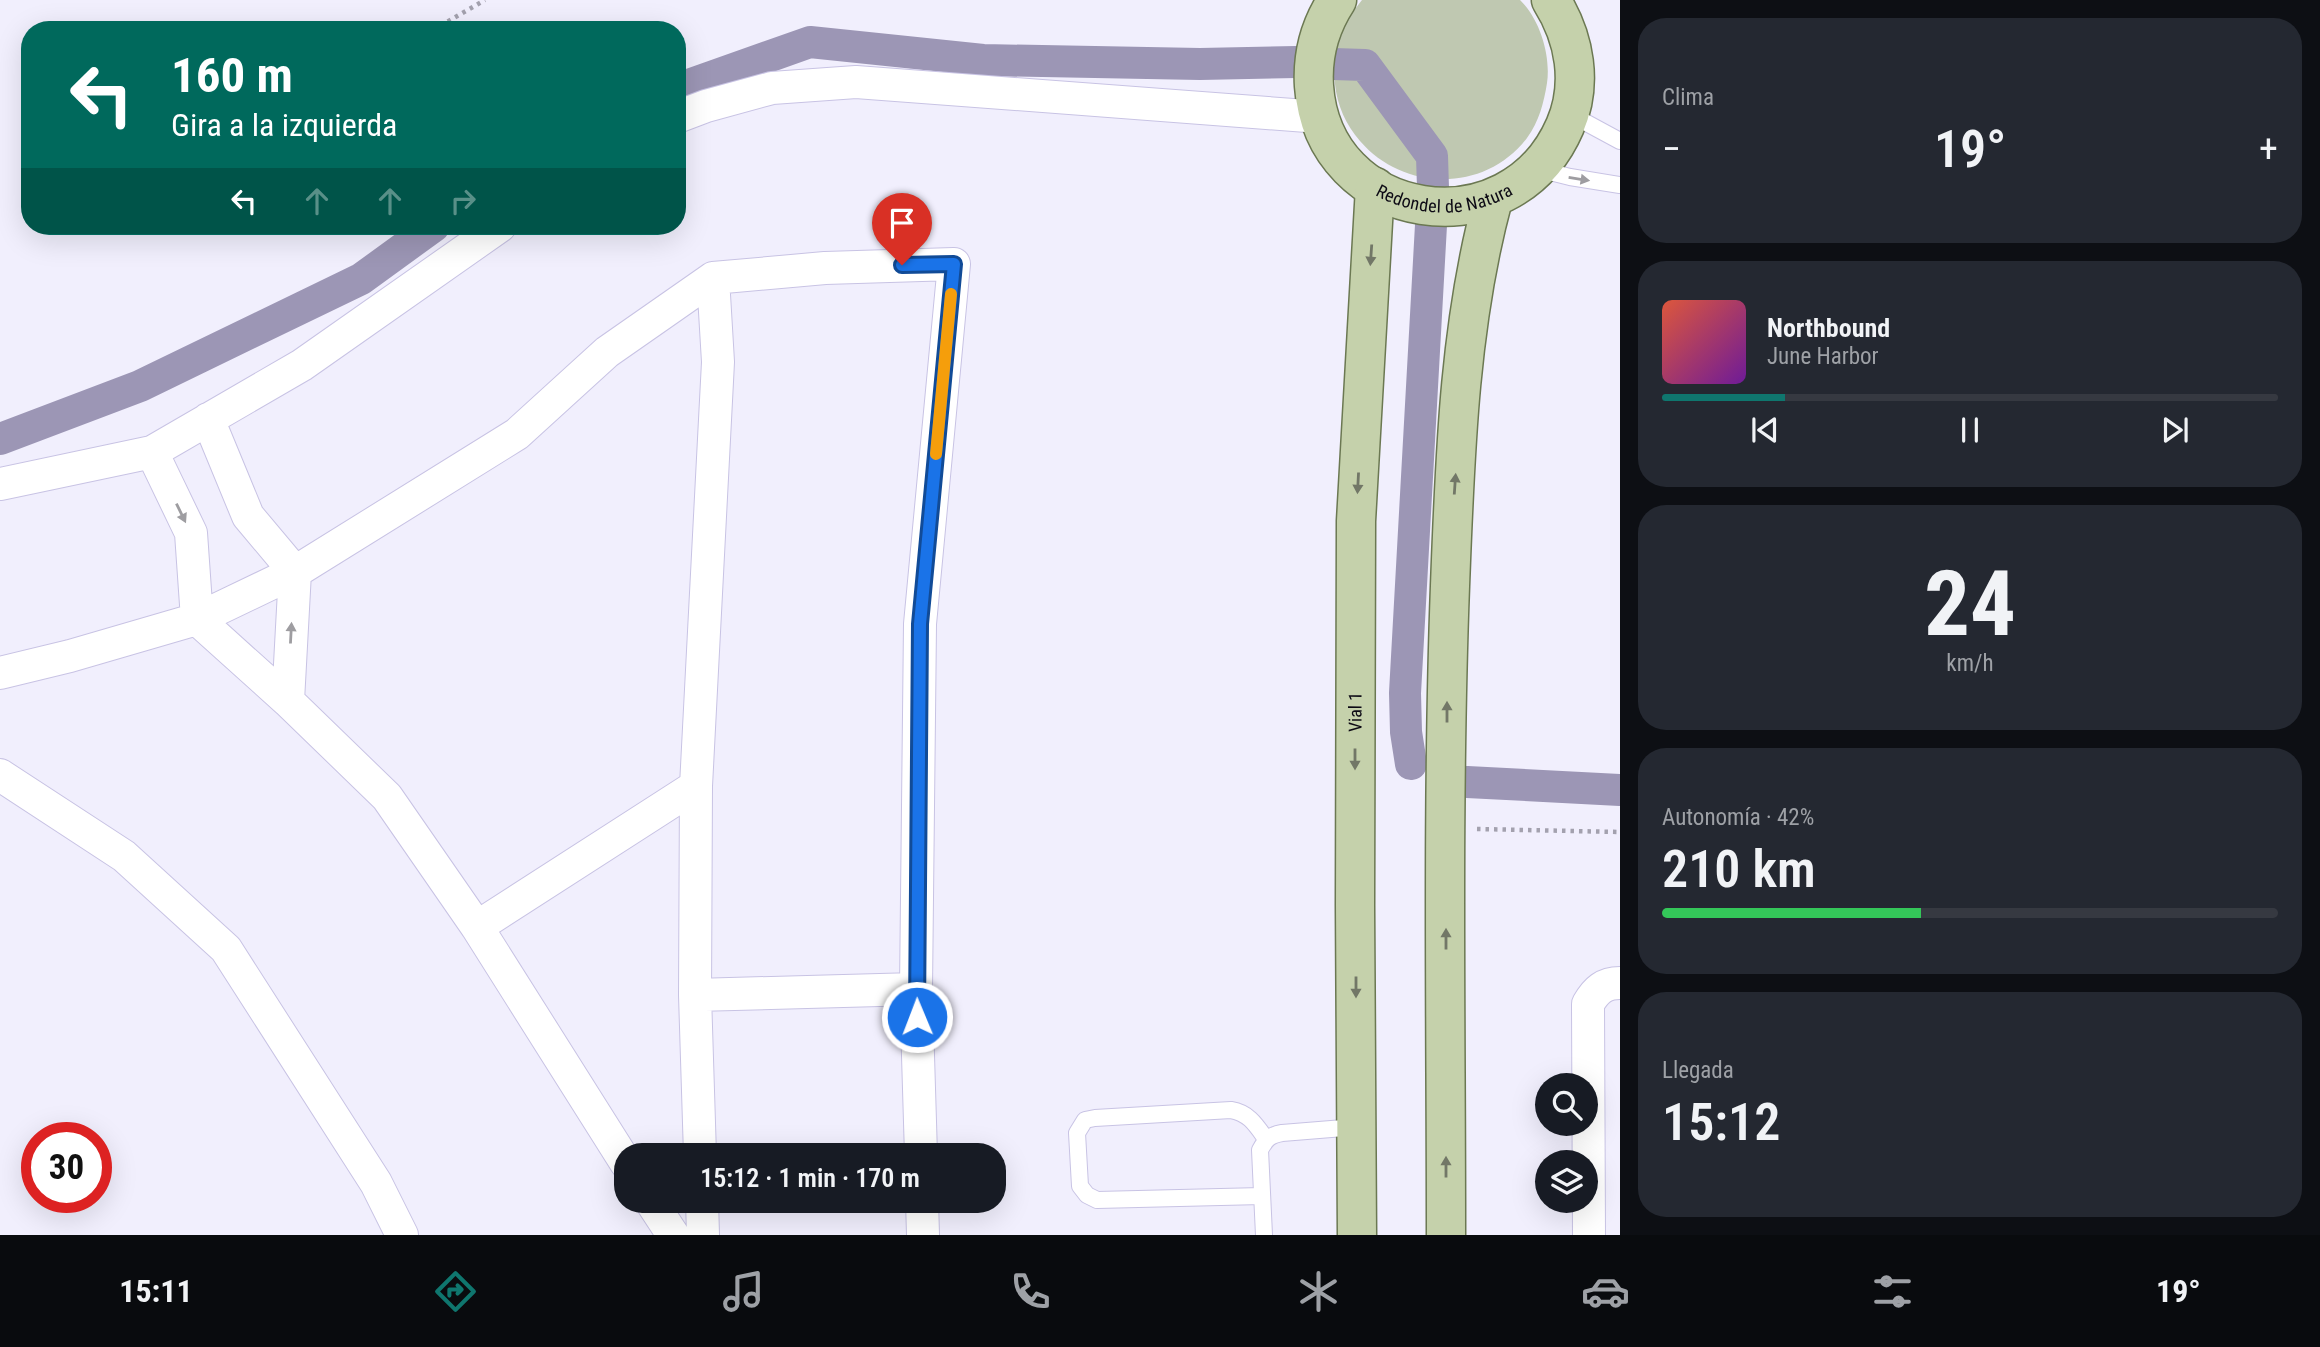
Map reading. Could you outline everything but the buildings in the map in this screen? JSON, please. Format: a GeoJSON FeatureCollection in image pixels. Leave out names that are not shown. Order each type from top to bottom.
{"type":"FeatureCollection","features":[{"type":"Feature","properties":{"kind":"main road","name":"Redondel de Natura"},"geometry":{"type":"LineString","coordinates":[[1337,0],[1321,30],[1313,74],[1320,117],[1336,150],[1347,164],[1390,196],[1424,206],[1459,207],[1493,199],[1510,190],[1538,169],[1558,143],[1570,114],[1576,81],[1573,48],[1562,17],[1551,0]]}},
{"type":"Feature","properties":{"kind":"main road","name":"Vial 1"},"geometry":{"type":"LineString","coordinates":[[1357,1235],[1356,521],[1375,187]]}},
{"type":"Feature","properties":{"kind":"main road"},"geometry":{"type":"LineString","coordinates":[[1446,1235],[1447,668],[1452,525],[1470,305],[1476,267],[1493,199]]}},
{"type":"Feature","properties":{"kind":"street"},"geometry":{"type":"LineString","coordinates":[[686,114],[772,88],[856,82],[1320,117]]}},
{"type":"Feature","properties":{"kind":"street"},"geometry":{"type":"LineString","coordinates":[[0,484],[152,452],[302,365],[487,235]]}},
{"type":"Feature","properties":{"kind":"street"},"geometry":{"type":"LineString","coordinates":[[0,673],[70,656],[197,619],[295,572],[517,434],[607,352],[713,278],[825,268],[954,264],[920,624],[916,989],[920,1143]]}},
{"type":"Feature","properties":{"kind":"street"},"geometry":{"type":"LineString","coordinates":[[700,1143],[695,995],[696,786],[718,362],[713,278]]}},
{"type":"Feature","properties":{"kind":"street"},"geometry":{"type":"LineString","coordinates":[[208,419],[248,516],[295,572],[288,701]]}},
{"type":"Feature","properties":{"kind":"street"},"geometry":{"type":"LineString","coordinates":[[152,452],[191,533],[197,619],[288,701],[387,797],[477,927],[614,1144]]}},
{"type":"Feature","properties":{"kind":"street"},"geometry":{"type":"LineString","coordinates":[[0,775],[124,856],[226,948],[376,1183],[402,1235]]}},
{"type":"Feature","properties":{"kind":"street"},"geometry":{"type":"LineString","coordinates":[[477,927],[696,786]]}},
{"type":"Feature","properties":{"kind":"street"},"geometry":{"type":"LineString","coordinates":[[1589,1235],[1588,1004],[1596,990],[1612,983],[1620,983]]}},
{"type":"Feature","properties":{"kind":"street"},"geometry":{"type":"LineString","coordinates":[[695,995],[916,989]]}},
{"type":"Feature","properties":{"kind":"street"},"geometry":{"type":"LineString","coordinates":[[659,1213],[673,1235]]}},
{"type":"Feature","properties":{"kind":"street"},"geometry":{"type":"LineString","coordinates":[[702,1213],[703,1235]]}},
{"type":"Feature","properties":{"kind":"street"},"geometry":{"type":"LineString","coordinates":[[922,1213],[923,1235]]}},
{"type":"Feature","properties":{"kind":"lane"},"geometry":{"type":"LineString","coordinates":[[1570,114],[1620,141]]}},
{"type":"Feature","properties":{"kind":"lane"},"geometry":{"type":"LineString","coordinates":[[1538,169],[1620,185]]}},
{"type":"Feature","properties":{"kind":"lane"},"geometry":{"type":"LineString","coordinates":[[1262,1196],[1097,1200],[1087,1195],[1080,1186],[1077,1133],[1085,1120],[1095,1118],[1231,1110],[1252,1119],[1266,1139]]}},
{"type":"Feature","properties":{"kind":"lane"},"geometry":{"type":"LineString","coordinates":[[1264,1235],[1261,1150],[1266,1139],[1282,1133],[1356,1127]]}},
{"type":"Feature","properties":{"kind":"path"},"geometry":{"type":"LineString","coordinates":[[449,21],[485,0]]}},
{"type":"Feature","properties":{"kind":"path"},"geometry":{"type":"LineString","coordinates":[[1446,829],[1620,832]]}},
{"type":"Feature","properties":{"kind":"green space"},"geometry":{"type":"Polygon","coordinates":[[[1362,0],[1520,0],[1538,27],[1548,72],[1543,105],[1527,138],[1510,156],[1489,169],[1467,177],[1421,177],[1399,170],[1378,158],[1360,141],[1346,121],[1335,84],[1335,62],[1341,34],[1362,0]]]}},
{"type":"Feature","properties":{"kind":"waterway"},"geometry":{"type":"LineString","coordinates":[[686,86],[810,42],[983,60],[1200,64],[1296,62]]}},
{"type":"Feature","properties":{"kind":"waterway"},"geometry":{"type":"LineString","coordinates":[[1333,64],[1365,65],[1432,156],[1433,188]]}},
{"type":"Feature","properties":{"kind":"waterway"},"geometry":{"type":"LineString","coordinates":[[1411,764],[1406,732],[1405,693],[1431,225]]}},
{"type":"Feature","properties":{"kind":"waterway"},"geometry":{"type":"LineString","coordinates":[[0,439],[140,386],[361,279],[422,235]]}},
{"type":"Feature","properties":{"kind":"waterway"},"geometry":{"type":"LineString","coordinates":[[1467,782],[1620,790]]}},
{"type":"Feature","properties":{"kind":"slow traffic"},"geometry":{"type":"LineString","coordinates":[[936,454],[951,294]]}},
{"type":"Feature","properties":{"kind":"route"},"geometry":{"type":"LineString","coordinates":[[902,265],[954,264],[920,624],[917,1017]]}}]}
